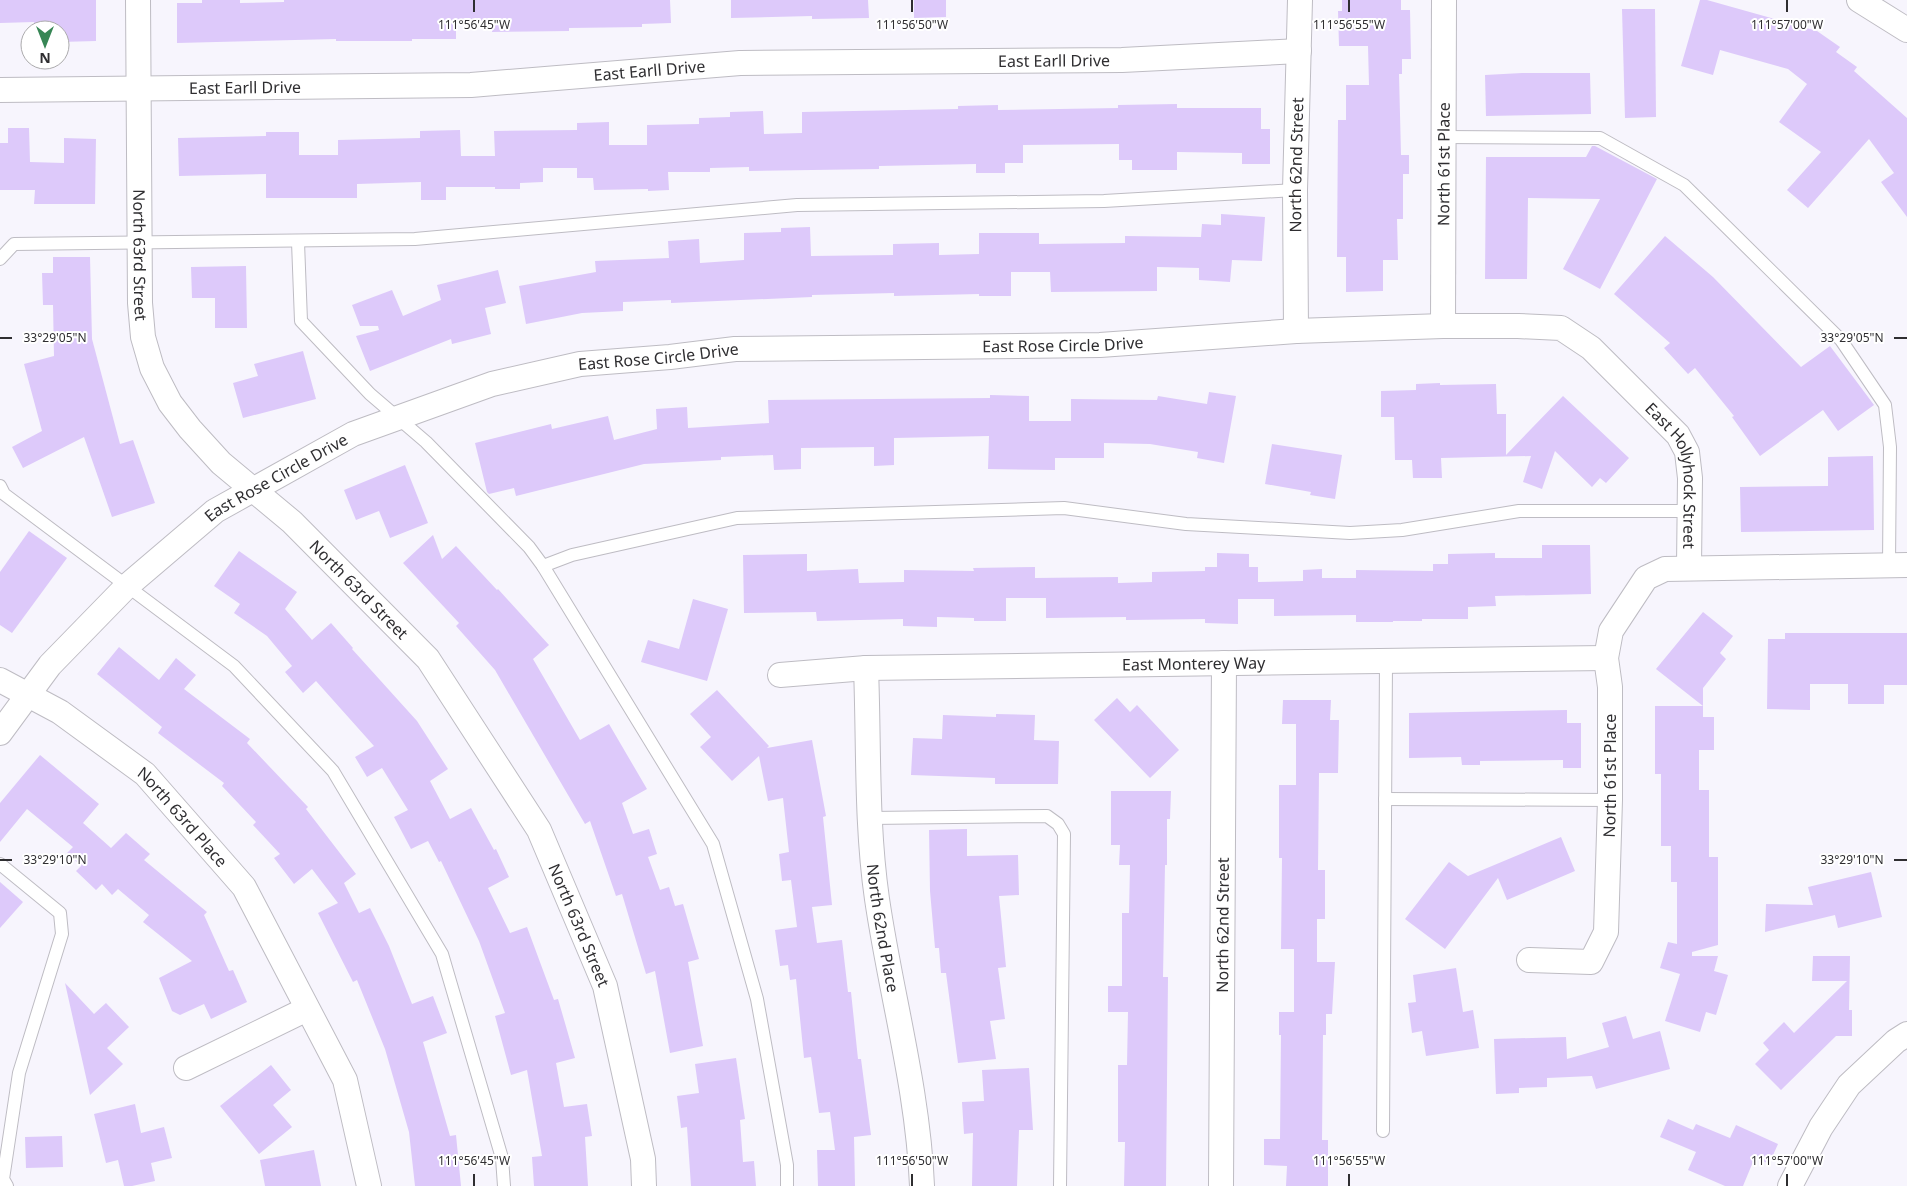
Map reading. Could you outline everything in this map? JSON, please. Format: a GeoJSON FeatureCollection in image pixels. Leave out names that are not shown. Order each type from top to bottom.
{"type":"FeatureCollection","features":[{"type":"Feature","properties":{"kind":"street","name":"North 63rd Street"},"geometry":{"type":"LineString","coordinates":[[138,0],[140,303],[143,337],[152,368],[170,403],[190,430],[220,463],[292,522],[428,659],[539,830],[605,986],[643,1158],[644,1186]]}},
{"type":"Feature","properties":{"kind":"street","name":"North 62nd Street"},"geometry":{"type":"LineString","coordinates":[[1296,331],[1295,190],[1300,0]]}},
{"type":"Feature","properties":{"kind":"street","name":"North 61st Place"},"geometry":{"type":"LineString","coordinates":[[1443,326],[1444,0]]}},
{"type":"Feature","properties":{"kind":"street"},"geometry":{"type":"LineString","coordinates":[[1859,0],[1907,30]]}},
{"type":"Feature","properties":{"kind":"street","name":"East Earll Drive"},"geometry":{"type":"LineString","coordinates":[[0,90],[471,86],[740,63],[1122,60],[1299,51]]}},
{"type":"Feature","properties":{"kind":"street","name":"East Rose Circle Drive"},"geometry":{"type":"LineString","coordinates":[[0,733],[50,665],[127,586],[215,511],[353,434],[492,384],[580,364],[670,357],[735,349],[1100,345],[1296,331],[1443,326]]}},
{"type":"Feature","properties":{"kind":"street","name":"East Hollyhock Street"},"geometry":{"type":"LineString","coordinates":[[1443,326],[1561,328],[1591,348],[1678,435],[1687,452],[1690,478],[1689,568],[1898,565]]}},
{"type":"Feature","properties":{"kind":"street","name":"North 61st Place"},"geometry":{"type":"LineString","coordinates":[[1529,960],[1591,962],[1606,932],[1610,800],[1610,687],[1606,658],[1612,631],[1646,578],[1665,569],[1689,568]]}},
{"type":"Feature","properties":{"kind":"street","name":"East Monterey Way"},"geometry":{"type":"LineString","coordinates":[[780,675],[866,668],[1606,658]]}},
{"type":"Feature","properties":{"kind":"street","name":"North 62nd Street"},"geometry":{"type":"LineString","coordinates":[[1221,1186],[1224,663]]}},
{"type":"Feature","properties":{"kind":"street","name":"North 62nd Place"},"geometry":{"type":"LineString","coordinates":[[866,668],[870,818],[877,898],[914,1096],[922,1186]]}},
{"type":"Feature","properties":{"kind":"street","name":"North 63rd Place"},"geometry":{"type":"LineString","coordinates":[[0,680],[60,712],[145,774],[244,887],[345,1080],[369,1186]]}},
{"type":"Feature","properties":{"kind":"street"},"geometry":{"type":"LineString","coordinates":[[186,1068],[308,1009]]}},
{"type":"Feature","properties":{"kind":"street"},"geometry":{"type":"LineString","coordinates":[[1790,1186],[1821,1127],[1849,1085],[1896,1041],[1907,1034]]}},
{"type":"Feature","properties":{"kind":"lane"},"geometry":{"type":"LineString","coordinates":[[1443,137],[1600,138],[1684,186],[1841,340],[1885,405],[1890,447],[1898,565]]}},
{"type":"Feature","properties":{"kind":"lane"},"geometry":{"type":"LineString","coordinates":[[0,259],[14,244],[298,242],[415,239],[797,205],[1104,201],[1295,190]]}},
{"type":"Feature","properties":{"kind":"lane"},"geometry":{"type":"LineString","coordinates":[[298,242],[301,321],[370,394],[426,442],[529,547],[543,566],[713,844],[757,999],[787,1165],[787,1186]]}},
{"type":"Feature","properties":{"kind":"lane"},"geometry":{"type":"LineString","coordinates":[[0,486],[4,494],[234,666],[333,770],[442,954],[502,1158],[504,1186]]}},
{"type":"Feature","properties":{"kind":"lane"},"geometry":{"type":"LineString","coordinates":[[543,566],[572,555],[737,518],[1064,508],[1186,524],[1350,532],[1402,530],[1519,511],[1689,511]]}},
{"type":"Feature","properties":{"kind":"lane"},"geometry":{"type":"LineString","coordinates":[[1383,1131],[1386,662]]}},
{"type":"Feature","properties":{"kind":"lane"},"geometry":{"type":"LineString","coordinates":[[1385,799],[1610,800]]}},
{"type":"Feature","properties":{"kind":"lane"},"geometry":{"type":"LineString","coordinates":[[870,818],[1047,816],[1058,824],[1064,834],[1060,1186]]}},
{"type":"Feature","properties":{"kind":"lane"},"geometry":{"type":"LineString","coordinates":[[0,864],[60,913],[62,934],[18,1073],[3,1179],[7,1186]]}},
{"type":"Feature","properties":{"kind":"building"},"geometry":{"type":"Polygon","coordinates":[[[0,0],[96,0],[96,41],[70,42],[70,20],[20,20],[20,22],[0,23],[0,0]]]}},
{"type":"Feature","properties":{"kind":"building"},"geometry":{"type":"Polygon","coordinates":[[[202,0],[240,0],[240,3],[284,2],[284,0],[670,0],[671,23],[642,24],[642,27],[569,28],[569,31],[492,32],[492,23],[456,23],[456,39],[336,41],[336,39],[177,43],[177,3],[202,3],[202,0]]]}},
{"type":"Feature","properties":{"kind":"building"},"geometry":{"type":"Polygon","coordinates":[[[731,0],[868,0],[869,18],[812,19],[812,16],[731,18],[731,0]]]}},
{"type":"Feature","properties":{"kind":"building"},"geometry":{"type":"Polygon","coordinates":[[[914,0],[946,0],[946,17],[914,18],[914,0]]]}},
{"type":"Feature","properties":{"kind":"building"},"geometry":{"type":"Polygon","coordinates":[[[1342,0],[1401,0],[1401,10],[1410,10],[1411,59],[1402,59],[1402,74],[1399,74],[1401,155],[1409,155],[1409,174],[1403,174],[1403,219],[1397,219],[1398,260],[1383,260],[1383,291],[1346,292],[1346,257],[1337,257],[1338,120],[1346,120],[1346,85],[1369,85],[1368,46],[1339,46],[1338,11],[1342,11],[1342,0]]]}},
{"type":"Feature","properties":{"kind":"building"},"geometry":{"type":"Polygon","coordinates":[[[1700,0],[1707,0],[1817,31],[1840,47],[1836,52],[1857,67],[1854,71],[1907,118],[1907,217],[1881,182],[1894,173],[1869,139],[1808,208],[1787,190],[1821,152],[1779,122],[1807,84],[1788,69],[1720,50],[1713,75],[1681,66],[1700,0]]]}},
{"type":"Feature","properties":{"kind":"building"},"geometry":{"type":"Polygon","coordinates":[[[1622,9],[1655,9],[1656,117],[1625,118],[1622,9]]]}},
{"type":"Feature","properties":{"kind":"building"},"geometry":{"type":"Polygon","coordinates":[[[1590,73],[1591,114],[1486,116],[1485,75],[1590,73]]]}},
{"type":"Feature","properties":{"kind":"building"},"geometry":{"type":"Polygon","coordinates":[[[1177,104],[1177,108],[1261,108],[1261,129],[1270,129],[1270,164],[1242,164],[1242,153],[1177,152],[1177,170],[1132,170],[1132,160],[1119,160],[1119,144],[1023,145],[1023,163],[1005,163],[1005,173],[976,173],[976,164],[879,166],[879,169],[749,171],[749,167],[710,168],[710,172],[668,172],[669,190],[648,191],[648,189],[594,190],[593,178],[577,178],[577,168],[543,168],[543,182],[520,183],[520,189],[446,187],[446,200],[421,200],[421,182],[357,184],[357,198],[266,198],[266,174],[179,176],[178,138],[266,136],[266,132],[299,132],[299,155],[338,155],[338,140],[420,138],[420,131],[460,130],[461,156],[495,156],[494,131],[577,130],[577,123],[609,122],[609,145],[647,145],[647,125],[699,124],[699,118],[730,117],[730,112],[763,111],[764,134],[802,133],[802,112],[958,109],[958,106],[998,105],[998,110],[1118,108],[1118,105],[1177,104]]]}},
{"type":"Feature","properties":{"kind":"building"},"geometry":{"type":"Polygon","coordinates":[[[8,128],[29,128],[30,162],[64,163],[64,138],[96,139],[95,204],[34,204],[35,190],[0,190],[0,143],[8,143],[8,128]]]}},
{"type":"Feature","properties":{"kind":"building"},"geometry":{"type":"Polygon","coordinates":[[[1592,146],[1657,179],[1600,289],[1563,269],[1600,199],[1528,198],[1527,279],[1485,279],[1486,157],[1586,157],[1592,146]]]}},
{"type":"Feature","properties":{"kind":"building"},"geometry":{"type":"Polygon","coordinates":[[[1221,214],[1265,217],[1262,261],[1232,260],[1230,282],[1199,280],[1199,268],[1157,267],[1157,291],[1051,292],[1050,272],[1011,272],[1011,296],[979,296],[979,294],[894,296],[894,293],[812,295],[812,297],[671,303],[671,300],[623,302],[623,311],[582,313],[526,324],[519,286],[596,272],[595,261],[669,258],[668,241],[699,239],[700,263],[744,260],[744,233],[781,232],[781,228],[810,227],[811,256],[893,255],[893,244],[939,243],[939,255],[979,254],[979,233],[1039,233],[1039,244],[1125,243],[1125,236],[1201,237],[1202,224],[1221,225],[1221,214]]]}},
{"type":"Feature","properties":{"kind":"building"},"geometry":{"type":"Polygon","coordinates":[[[1665,236],[1713,277],[1801,367],[1830,346],[1874,405],[1838,431],[1823,410],[1760,456],[1732,417],[1734,416],[1695,368],[1688,374],[1664,348],[1670,343],[1614,294],[1665,236]]]}},
{"type":"Feature","properties":{"kind":"building"},"geometry":{"type":"Polygon","coordinates":[[[53,257],[90,257],[92,339],[120,444],[133,440],[155,503],[112,517],[84,437],[23,468],[12,447],[42,431],[24,364],[54,356],[53,305],[43,305],[42,273],[53,273],[53,257]]]}},
{"type":"Feature","properties":{"kind":"building"},"geometry":{"type":"Polygon","coordinates":[[[246,266],[247,328],[215,328],[215,298],[192,298],[191,267],[246,266]]]}},
{"type":"Feature","properties":{"kind":"building"},"geometry":{"type":"Polygon","coordinates":[[[498,270],[506,303],[485,308],[491,334],[452,344],[451,339],[370,371],[356,336],[379,330],[378,326],[360,326],[352,305],[392,290],[403,316],[441,300],[437,285],[498,270]]]}},
{"type":"Feature","properties":{"kind":"building"},"geometry":{"type":"Polygon","coordinates":[[[303,351],[316,399],[243,418],[233,383],[258,376],[254,364],[303,351]]]}},
{"type":"Feature","properties":{"kind":"building"},"geometry":{"type":"Polygon","coordinates":[[[1440,383],[1440,385],[1496,384],[1497,414],[1506,414],[1506,455],[1563,396],[1629,458],[1606,483],[1600,478],[1592,487],[1555,451],[1542,489],[1523,482],[1531,456],[1441,458],[1442,478],[1413,478],[1412,460],[1395,460],[1394,417],[1381,417],[1381,391],[1416,390],[1416,384],[1440,383]]]}},
{"type":"Feature","properties":{"kind":"building"},"geometry":{"type":"Polygon","coordinates":[[[1209,392],[1236,396],[1224,463],[1197,458],[1198,452],[1150,444],[1104,443],[1104,458],[1055,458],[1055,470],[988,469],[989,436],[894,438],[894,465],[874,466],[874,447],[801,448],[801,469],[774,470],[773,455],[721,457],[721,460],[644,464],[516,496],[514,488],[489,494],[487,492],[475,443],[551,424],[552,429],[608,416],[614,440],[657,429],[656,409],[687,407],[688,428],[769,423],[768,400],[990,398],[990,395],[1029,396],[1029,421],[1071,421],[1071,399],[1157,400],[1158,396],[1207,404],[1209,392]]]}},
{"type":"Feature","properties":{"kind":"building"},"geometry":{"type":"Polygon","coordinates":[[[1272,444],[1342,455],[1335,499],[1310,495],[1311,492],[1265,484],[1272,444]]]}},
{"type":"Feature","properties":{"kind":"building"},"geometry":{"type":"Polygon","coordinates":[[[1873,456],[1874,530],[1741,532],[1740,487],[1828,486],[1828,457],[1873,456]]]}},
{"type":"Feature","properties":{"kind":"building"},"geometry":{"type":"Polygon","coordinates":[[[405,465],[428,523],[390,538],[379,511],[356,520],[344,490],[405,465]]]}},
{"type":"Feature","properties":{"kind":"building"},"geometry":{"type":"Polygon","coordinates":[[[29,531],[67,558],[12,633],[0,625],[0,572],[29,531]]]}},
{"type":"Feature","properties":{"kind":"building"},"geometry":{"type":"Polygon","coordinates":[[[433,535],[442,559],[456,546],[549,645],[533,659],[580,740],[609,724],[647,789],[622,803],[633,834],[649,829],[657,854],[648,857],[660,890],[669,887],[675,906],[683,904],[699,959],[688,962],[703,1046],[670,1053],[655,971],[646,974],[622,894],[616,896],[590,821],[585,824],[495,670],[456,626],[459,623],[403,563],[433,535]]]}},
{"type":"Feature","properties":{"kind":"building"},"geometry":{"type":"Polygon","coordinates":[[[1542,545],[1590,545],[1591,594],[1495,596],[1496,606],[1468,607],[1468,619],[1422,619],[1422,621],[1393,622],[1356,622],[1356,615],[1274,616],[1274,599],[1238,599],[1238,624],[1205,623],[1205,619],[1126,620],[1126,617],[1046,618],[1046,598],[1006,598],[1006,621],[974,621],[974,618],[937,617],[937,627],[903,626],[903,619],[817,621],[816,612],[744,613],[743,555],[807,554],[807,571],[858,569],[859,583],[904,582],[904,570],[974,571],[973,568],[1035,567],[1035,578],[1118,577],[1118,583],[1152,582],[1152,572],[1205,571],[1205,567],[1217,567],[1217,553],[1249,554],[1249,567],[1258,567],[1258,582],[1303,581],[1303,570],[1322,569],[1322,578],[1356,578],[1356,570],[1433,571],[1433,564],[1448,564],[1448,554],[1495,553],[1495,558],[1542,558],[1542,545]]]}},
{"type":"Feature","properties":{"kind":"building"},"geometry":{"type":"Polygon","coordinates":[[[239,551],[297,592],[285,609],[312,640],[331,623],[417,721],[448,769],[430,781],[450,819],[471,808],[494,850],[496,849],[509,877],[488,888],[510,933],[527,927],[554,1000],[558,999],[575,1058],[556,1063],[564,1107],[587,1104],[592,1136],[585,1137],[588,1186],[534,1186],[532,1157],[542,1156],[527,1070],[511,1075],[495,1016],[505,1013],[479,941],[441,861],[439,862],[428,841],[411,849],[394,817],[408,810],[382,768],[367,777],[355,757],[374,746],[316,681],[303,693],[285,672],[292,666],[267,636],[234,613],[240,604],[214,586],[239,551]]]}},
{"type":"Feature","properties":{"kind":"building"},"geometry":{"type":"Polygon","coordinates":[[[693,599],[728,609],[707,681],[641,662],[648,640],[679,649],[693,599]]]}},
{"type":"Feature","properties":{"kind":"building"},"geometry":{"type":"Polygon","coordinates":[[[1703,612],[1733,636],[1720,653],[1726,659],[1703,688],[1703,706],[1656,669],[1703,612]]]}},
{"type":"Feature","properties":{"kind":"building"},"geometry":{"type":"Polygon","coordinates":[[[1785,633],[1907,633],[1907,685],[1884,685],[1884,704],[1848,704],[1848,684],[1810,684],[1810,710],[1767,709],[1768,639],[1785,639],[1785,633]]]}},
{"type":"Feature","properties":{"kind":"building"},"geometry":{"type":"Polygon","coordinates":[[[119,647],[159,680],[176,658],[196,675],[184,689],[250,739],[247,743],[308,807],[306,809],[356,874],[344,883],[359,913],[370,908],[389,946],[412,1004],[433,996],[447,1033],[423,1042],[450,1136],[456,1135],[461,1186],[415,1186],[409,1132],[385,1049],[357,980],[353,982],[318,913],[338,903],[312,869],[294,884],[274,858],[280,854],[253,825],[256,822],[222,786],[224,783],[158,733],[162,727],[97,674],[119,647]]]}},
{"type":"Feature","properties":{"kind":"building"},"geometry":{"type":"Polygon","coordinates":[[[717,690],[769,746],[767,748],[812,740],[826,816],[823,817],[832,905],[812,907],[817,943],[842,940],[848,992],[851,992],[858,1059],[861,1059],[871,1135],[854,1137],[855,1186],[818,1186],[817,1150],[835,1150],[830,1112],[819,1113],[811,1057],[804,1058],[796,979],[790,980],[788,965],[780,966],[775,930],[797,927],[791,880],[782,881],[779,854],[789,852],[783,798],[768,801],[759,756],[732,781],[700,747],[711,737],[690,714],[717,690]]]}},
{"type":"Feature","properties":{"kind":"building"},"geometry":{"type":"Polygon","coordinates":[[[1117,698],[1130,712],[1137,705],[1179,750],[1150,778],[1094,720],[1117,698]]]}},
{"type":"Feature","properties":{"kind":"building"},"geometry":{"type":"Polygon","coordinates":[[[1283,700],[1331,700],[1330,720],[1339,720],[1338,773],[1319,773],[1318,870],[1325,870],[1325,919],[1317,919],[1317,962],[1335,962],[1332,1014],[1326,1014],[1326,1035],[1323,1035],[1322,1140],[1328,1140],[1328,1186],[1286,1186],[1287,1166],[1264,1165],[1264,1139],[1280,1139],[1281,1035],[1279,1035],[1279,1012],[1294,1012],[1294,949],[1281,949],[1282,858],[1279,858],[1279,785],[1296,785],[1296,724],[1282,724],[1283,700]]]}},
{"type":"Feature","properties":{"kind":"building"},"geometry":{"type":"Polygon","coordinates":[[[1655,706],[1703,706],[1703,717],[1714,717],[1714,750],[1699,750],[1699,790],[1709,790],[1709,857],[1718,857],[1718,945],[1692,952],[1692,956],[1718,956],[1714,971],[1728,975],[1716,1015],[1706,1012],[1700,1032],[1665,1021],[1680,974],[1660,968],[1668,942],[1677,944],[1677,882],[1671,882],[1671,846],[1661,846],[1661,774],[1655,774],[1655,706]]]}},
{"type":"Feature","properties":{"kind":"building"},"geometry":{"type":"Polygon","coordinates":[[[1567,710],[1567,723],[1581,723],[1581,768],[1563,768],[1563,760],[1480,761],[1480,765],[1462,765],[1461,757],[1409,758],[1409,713],[1567,710]]]}},
{"type":"Feature","properties":{"kind":"building"},"geometry":{"type":"Polygon","coordinates":[[[996,714],[1035,715],[1034,740],[1059,741],[1058,784],[995,784],[995,778],[911,775],[913,738],[942,739],[943,715],[996,717],[996,714]]]}},
{"type":"Feature","properties":{"kind":"building"},"geometry":{"type":"Polygon","coordinates":[[[40,755],[99,804],[83,823],[111,848],[126,833],[150,854],[144,860],[207,912],[204,915],[229,971],[233,970],[247,1002],[211,1019],[204,1004],[180,1015],[172,1011],[159,978],[192,961],[143,922],[149,915],[118,889],[112,895],[102,884],[96,890],[76,871],[81,866],[67,853],[73,847],[27,809],[0,842],[0,803],[40,755]]]}},
{"type":"Feature","properties":{"kind":"building"},"geometry":{"type":"Polygon","coordinates":[[[1111,791],[1171,791],[1170,819],[1167,819],[1167,865],[1165,865],[1163,977],[1168,977],[1166,1186],[1124,1186],[1125,1142],[1118,1142],[1118,1065],[1127,1065],[1128,1012],[1108,1012],[1108,986],[1122,986],[1122,913],[1129,913],[1130,865],[1119,865],[1120,845],[1111,845],[1111,791]]]}},
{"type":"Feature","properties":{"kind":"building"},"geometry":{"type":"Polygon","coordinates":[[[967,829],[967,856],[1018,855],[1019,895],[999,896],[1006,967],[998,968],[1005,1019],[990,1021],[996,1059],[958,1063],[946,973],[941,973],[939,948],[935,948],[930,891],[929,830],[967,829]]]}},
{"type":"Feature","properties":{"kind":"building"},"geometry":{"type":"Polygon","coordinates":[[[1561,837],[1575,871],[1507,900],[1498,878],[1445,949],[1405,919],[1449,862],[1468,876],[1561,837]]]}},
{"type":"Feature","properties":{"kind":"building"},"geometry":{"type":"Polygon","coordinates":[[[1871,872],[1882,917],[1838,928],[1835,915],[1765,932],[1766,904],[1813,905],[1808,887],[1871,872]]]}},
{"type":"Feature","properties":{"kind":"building"},"geometry":{"type":"Polygon","coordinates":[[[0,882],[23,902],[0,928],[0,882]]]}},
{"type":"Feature","properties":{"kind":"building"},"geometry":{"type":"Polygon","coordinates":[[[1813,956],[1850,956],[1849,1010],[1852,1010],[1852,1036],[1836,1036],[1781,1090],[1755,1064],[1769,1050],[1763,1043],[1784,1022],[1794,1033],[1847,981],[1812,981],[1813,956]]]}},
{"type":"Feature","properties":{"kind":"building"},"geometry":{"type":"Polygon","coordinates":[[[1456,968],[1463,1012],[1473,1010],[1479,1048],[1426,1056],[1422,1031],[1412,1033],[1408,1003],[1416,1002],[1413,975],[1456,968]]]}},
{"type":"Feature","properties":{"kind":"building"},"geometry":{"type":"Polygon","coordinates":[[[65,983],[94,1014],[106,1003],[129,1027],[107,1048],[123,1064],[90,1095],[65,983]]]}},
{"type":"Feature","properties":{"kind":"building"},"geometry":{"type":"Polygon","coordinates":[[[1626,1016],[1633,1039],[1660,1031],[1670,1069],[1596,1089],[1592,1076],[1547,1078],[1547,1087],[1519,1088],[1519,1093],[1496,1094],[1494,1039],[1566,1037],[1567,1059],[1609,1047],[1602,1023],[1626,1016]]]}},
{"type":"Feature","properties":{"kind":"building"},"geometry":{"type":"Polygon","coordinates":[[[736,1058],[745,1119],[740,1120],[743,1162],[754,1161],[756,1186],[691,1186],[687,1127],[681,1128],[677,1096],[699,1093],[695,1064],[736,1058]]]}},
{"type":"Feature","properties":{"kind":"building"},"geometry":{"type":"Polygon","coordinates":[[[271,1065],[291,1090],[273,1105],[292,1127],[259,1154],[220,1106],[271,1065]]]}},
{"type":"Feature","properties":{"kind":"building"},"geometry":{"type":"Polygon","coordinates":[[[1029,1068],[1033,1130],[1019,1130],[1017,1186],[972,1186],[973,1133],[964,1134],[962,1102],[984,1101],[982,1070],[1029,1068]]]}},
{"type":"Feature","properties":{"kind":"building"},"geometry":{"type":"Polygon","coordinates":[[[135,1104],[141,1133],[164,1127],[172,1158],[151,1163],[155,1181],[124,1186],[118,1160],[106,1163],[94,1114],[135,1104]]]}},
{"type":"Feature","properties":{"kind":"building"},"geometry":{"type":"Polygon","coordinates":[[[1668,1119],[1693,1130],[1696,1124],[1730,1138],[1736,1125],[1778,1144],[1769,1164],[1755,1157],[1743,1186],[1725,1186],[1688,1170],[1696,1152],[1660,1137],[1668,1119]]]}},
{"type":"Feature","properties":{"kind":"building"},"geometry":{"type":"Polygon","coordinates":[[[62,1136],[63,1167],[26,1168],[25,1137],[62,1136]]]}},
{"type":"Feature","properties":{"kind":"building"},"geometry":{"type":"Polygon","coordinates":[[[314,1150],[321,1186],[265,1186],[260,1160],[314,1150]]]}}]}
